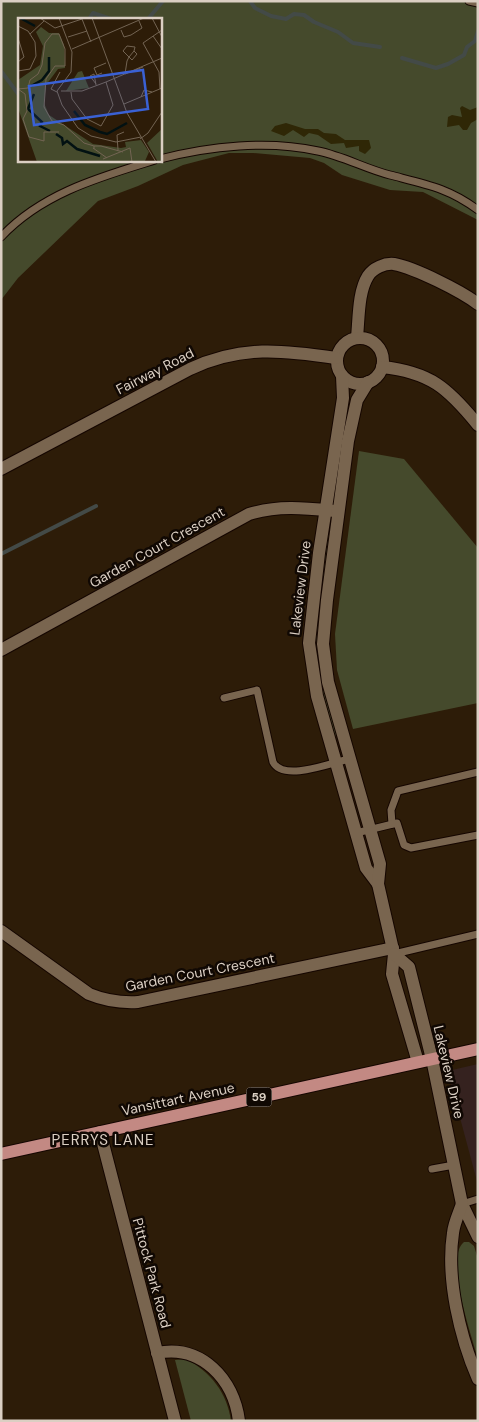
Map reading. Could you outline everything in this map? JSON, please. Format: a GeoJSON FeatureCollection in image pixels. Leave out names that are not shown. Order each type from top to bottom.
{"type":"FeatureCollection","features":[{"type":"Feature","properties":{"kind":"main road","name":"Vansittart Avenue"},"geometry":{"type":"LineString","coordinates":[[1,1154],[478,1049]]}},
{"type":"Feature","properties":{"kind":"street"},"geometry":{"type":"LineString","coordinates":[[357,337],[364,283],[368,274],[384,265],[393,264],[404,267],[450,288],[478,304]]}},
{"type":"Feature","properties":{"kind":"street"},"geometry":{"type":"LineString","coordinates":[[357,337],[366,338],[378,346],[381,353],[382,366],[374,378],[368,382],[354,383],[342,376],[338,369],[336,358],[340,348],[346,342],[357,337]]}},
{"type":"Feature","properties":{"kind":"street","name":"Fairway Road"},"geometry":{"type":"LineString","coordinates":[[1,469],[190,369],[214,359],[260,350],[336,358]]}},
{"type":"Feature","properties":{"kind":"street"},"geometry":{"type":"LineString","coordinates":[[382,366],[400,368],[437,383],[452,394],[478,425]]}},
{"type":"Feature","properties":{"kind":"street","name":"Lakeview Drive"},"geometry":{"type":"LineString","coordinates":[[342,376],[343,398],[332,511],[323,644],[328,682],[380,864],[378,884],[394,951],[392,974],[418,1062]]}},
{"type":"Feature","properties":{"kind":"street","name":"Lakeview Drive"},"geometry":{"type":"LineString","coordinates":[[368,382],[360,394],[351,424],[332,511],[309,644],[313,678],[366,868],[378,884]]}},
{"type":"Feature","properties":{"kind":"street","name":"Garden Court Crescent"},"geometry":{"type":"LineString","coordinates":[[1,650],[249,514],[269,508],[286,507],[332,511]]}},
{"type":"Feature","properties":{"kind":"street","name":"Garden Court Crescent"},"geometry":{"type":"LineString","coordinates":[[1,931],[89,994],[104,1000],[122,1003],[138,1002],[394,951]]}},
{"type":"Feature","properties":{"kind":"street","name":"Lakeview Drive"},"geometry":{"type":"LineString","coordinates":[[394,951],[409,966],[432,1059],[462,1204],[478,1237]]}},
{"type":"Feature","properties":{"kind":"street","name":"Pittock Park Road"},"geometry":{"type":"LineString","coordinates":[[100,1132],[175,1421]]}},
{"type":"Feature","properties":{"kind":"street"},"geometry":{"type":"LineString","coordinates":[[462,1204],[453,1231],[452,1277],[458,1314],[478,1379]]}},
{"type":"Feature","properties":{"kind":"street"},"geometry":{"type":"LineString","coordinates":[[158,1354],[172,1350],[181,1351],[207,1363],[228,1388],[235,1402],[239,1421]]}},
{"type":"Feature","properties":{"kind":"lane"},"geometry":{"type":"LineString","coordinates":[[161,159],[194,151],[224,148],[254,146],[301,148],[334,155],[390,175],[430,184],[463,198],[478,210]]}},
{"type":"Feature","properties":{"kind":"lane"},"geometry":{"type":"LineString","coordinates":[[1,237],[24,216],[51,198],[78,185],[152,161]]}},
{"type":"Feature","properties":{"kind":"lane"},"geometry":{"type":"LineString","coordinates":[[224,698],[257,690],[273,762],[280,770],[292,772],[349,759]]}},
{"type":"Feature","properties":{"kind":"lane"},"geometry":{"type":"LineString","coordinates":[[392,824],[391,810],[398,791],[478,772]]}},
{"type":"Feature","properties":{"kind":"lane"},"geometry":{"type":"LineString","coordinates":[[356,833],[397,823],[404,845],[411,848],[478,835]]}},
{"type":"Feature","properties":{"kind":"lane"},"geometry":{"type":"LineString","coordinates":[[394,951],[478,934]]}},
{"type":"Feature","properties":{"kind":"lane"},"geometry":{"type":"LineString","coordinates":[[432,1169],[454,1165]]}},
{"type":"Feature","properties":{"kind":"lane"},"geometry":{"type":"LineString","coordinates":[[462,1204],[478,1199]]}},
{"type":"Feature","properties":{"kind":"shaded area"},"geometry":{"type":"Polygon","coordinates":[[[478,1064],[478,1185],[448,1073],[452,1070],[478,1064]]]}},
{"type":"Feature","properties":{"kind":"green space"},"geometry":{"type":"Polygon","coordinates":[[[1,1],[478,1],[478,220],[423,192],[390,190],[342,175],[324,163],[310,158],[229,153],[183,165],[138,186],[98,201],[18,278],[1,300],[1,1]]]}},
{"type":"Feature","properties":{"kind":"green space"},"geometry":{"type":"Polygon","coordinates":[[[359,451],[404,459],[478,548],[478,703],[353,729],[337,670],[335,634],[359,451]]]}},
{"type":"Feature","properties":{"kind":"green space"},"geometry":{"type":"Polygon","coordinates":[[[328,534],[330,535],[320,622],[336,733],[335,739],[320,691],[314,632],[328,534]]]}},
{"type":"Feature","properties":{"kind":"green space"},"geometry":{"type":"Polygon","coordinates":[[[464,1242],[469,1242],[474,1246],[478,1259],[478,1359],[461,1298],[458,1280],[457,1264],[459,1250],[464,1242]]]}},
{"type":"Feature","properties":{"kind":"green space"},"geometry":{"type":"Polygon","coordinates":[[[186,1359],[203,1370],[216,1384],[226,1401],[231,1421],[191,1421],[175,1360],[186,1359]]]}},
{"type":"Feature","properties":{"kind":"sand"},"geometry":{"type":"Polygon","coordinates":[[[462,106],[470,110],[478,107],[478,119],[471,123],[467,130],[463,130],[459,125],[447,127],[448,117],[452,115],[462,117],[460,108],[462,106]]]}},
{"type":"Feature","properties":{"kind":"sand"},"geometry":{"type":"Polygon","coordinates":[[[286,123],[305,129],[318,129],[324,133],[336,134],[345,140],[369,140],[371,148],[365,154],[359,151],[359,146],[346,148],[344,143],[331,144],[318,135],[309,133],[304,137],[293,130],[284,136],[271,131],[275,126],[286,123]]]}},
{"type":"Feature","properties":{"kind":"waterway"},"geometry":{"type":"LineString","coordinates":[[149,18],[163,1]]}},
{"type":"Feature","properties":{"kind":"waterway"},"geometry":{"type":"LineString","coordinates":[[250,1],[255,8],[271,16],[286,19],[294,14],[304,15],[314,22],[338,32],[353,43],[380,47]]}},
{"type":"Feature","properties":{"kind":"waterway"},"geometry":{"type":"LineString","coordinates":[[90,18],[93,13],[108,18]]}},
{"type":"Feature","properties":{"kind":"waterway"},"geometry":{"type":"LineString","coordinates":[[402,58],[436,68],[448,64],[464,55],[467,47],[475,41],[478,31]]}},
{"type":"Feature","properties":{"kind":"waterway"},"geometry":{"type":"LineString","coordinates":[[1,71],[18,94]]}},
{"type":"Feature","properties":{"kind":"waterway"},"geometry":{"type":"LineString","coordinates":[[1,554],[96,506]]}},
{"type":"Feature","properties":{"kind":"district","name":"PERRYS LANE"},"geometry":{"type":"Point","coordinates":[103,1140]}}]}
